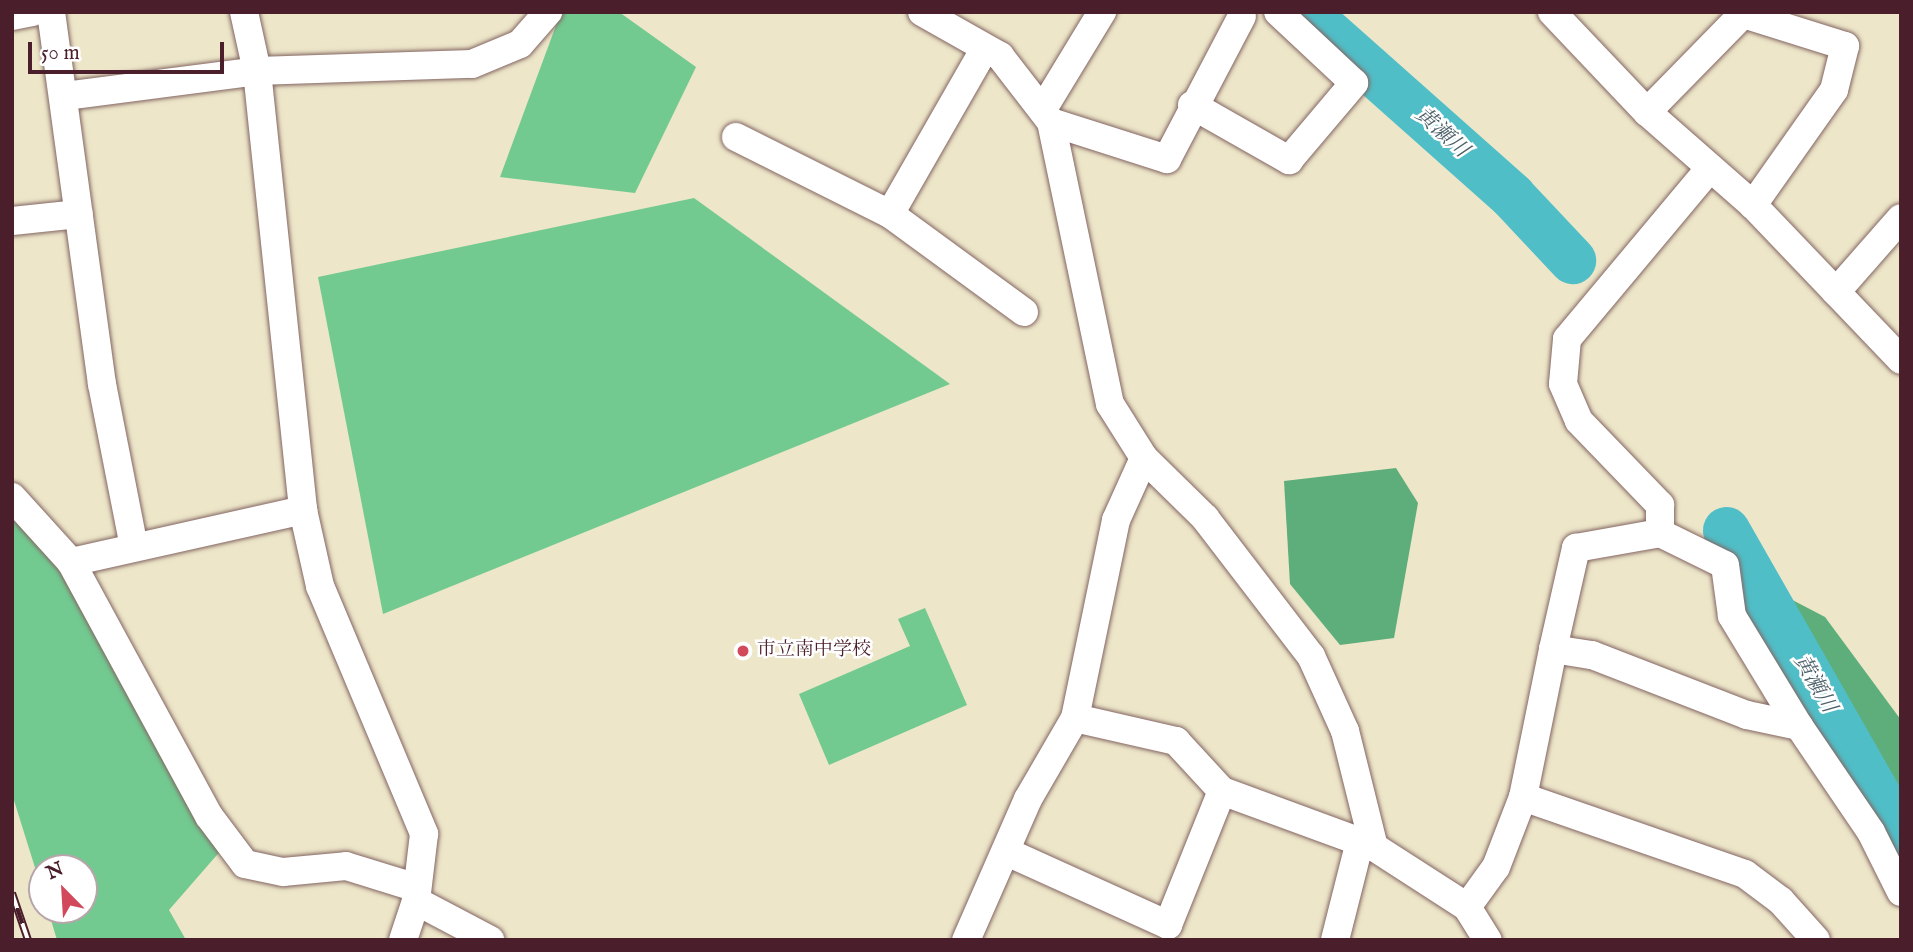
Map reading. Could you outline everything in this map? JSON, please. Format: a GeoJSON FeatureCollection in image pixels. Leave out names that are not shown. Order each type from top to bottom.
{"type":"FeatureCollection","features":[{"type":"Feature","properties":{"kind":"street"},"geometry":{"type":"LineString","coordinates":[[12,16],[33,12]]}},
{"type":"Feature","properties":{"kind":"street"},"geometry":{"type":"LineString","coordinates":[[51,12],[65,96],[102,384],[134,547]]}},
{"type":"Feature","properties":{"kind":"street"},"geometry":{"type":"LineString","coordinates":[[244,12],[257,71],[303,510],[320,586],[424,834],[417,895],[403,940]]}},
{"type":"Feature","properties":{"kind":"street"},"geometry":{"type":"LineString","coordinates":[[65,96],[257,71],[472,64],[520,44],[548,12]]}},
{"type":"Feature","properties":{"kind":"street"},"geometry":{"type":"LineString","coordinates":[[922,12],[984,50],[1000,56],[1047,115],[1110,404],[1144,458],[1205,518],[1311,656],[1345,731],[1367,844],[1335,940]]}},
{"type":"Feature","properties":{"kind":"street"},"geometry":{"type":"LineString","coordinates":[[1047,115],[1102,12]]}},
{"type":"Feature","properties":{"kind":"street"},"geometry":{"type":"LineString","coordinates":[[1192,105],[1289,160],[1354,83],[1278,12]]}},
{"type":"Feature","properties":{"kind":"street"},"geometry":{"type":"LineString","coordinates":[[1552,12],[1647,112],[1753,205],[1901,360]]}},
{"type":"Feature","properties":{"kind":"street"},"geometry":{"type":"LineString","coordinates":[[1047,115],[1167,159],[1192,105],[1245,13]]}},
{"type":"Feature","properties":{"kind":"street"},"geometry":{"type":"LineString","coordinates":[[1647,112],[1743,14],[1845,46],[1834,90],[1753,205]]}},
{"type":"Feature","properties":{"kind":"street"},"geometry":{"type":"LineString","coordinates":[[890,214],[984,50]]}},
{"type":"Feature","properties":{"kind":"street"},"geometry":{"type":"LineString","coordinates":[[736,137],[890,214],[1024,312]]}},
{"type":"Feature","properties":{"kind":"street"},"geometry":{"type":"LineString","coordinates":[[1660,533],[1660,505],[1578,421],[1563,384],[1567,339],[1710,168]]}},
{"type":"Feature","properties":{"kind":"street"},"geometry":{"type":"LineString","coordinates":[[12,221],[79,214]]}},
{"type":"Feature","properties":{"kind":"street"},"geometry":{"type":"LineString","coordinates":[[1836,292],[1901,218]]}},
{"type":"Feature","properties":{"kind":"street"},"geometry":{"type":"LineString","coordinates":[[966,940],[1007,852],[1028,799],[1075,718],[1116,520],[1144,458]]}},
{"type":"Feature","properties":{"kind":"street"},"geometry":{"type":"LineString","coordinates":[[12,497],[71,562],[209,816],[245,864],[283,872],[346,866],[417,895],[490,940]]}},
{"type":"Feature","properties":{"kind":"street"},"geometry":{"type":"LineString","coordinates":[[71,562],[303,510]]}},
{"type":"Feature","properties":{"kind":"street"},"geometry":{"type":"LineString","coordinates":[[1466,907],[1496,867],[1523,797],[1576,548],[1660,533],[1725,565],[1732,616],[1800,726],[1871,832],[1901,892]]}},
{"type":"Feature","properties":{"kind":"street"},"geometry":{"type":"LineString","coordinates":[[1553,649],[1592,655],[1747,715],[1800,726]]}},
{"type":"Feature","properties":{"kind":"street"},"geometry":{"type":"LineString","coordinates":[[1075,718],[1176,741],[1222,791],[1367,844],[1466,907],[1488,940]]}},
{"type":"Feature","properties":{"kind":"street"},"geometry":{"type":"LineString","coordinates":[[1007,852],[1168,925],[1222,791]]}},
{"type":"Feature","properties":{"kind":"street"},"geometry":{"type":"LineString","coordinates":[[1523,797],[1745,874],[1781,901],[1815,940]]}},
{"type":"Feature","properties":{"kind":"green space"},"geometry":{"type":"Polygon","coordinates":[[[561,12],[619,12],[696,67],[635,193],[500,177],[561,12]]]}},
{"type":"Feature","properties":{"kind":"green space"},"geometry":{"type":"Polygon","coordinates":[[[694,198],[950,384],[383,614],[318,277],[694,198]]]}},
{"type":"Feature","properties":{"kind":"green space"},"geometry":{"type":"Polygon","coordinates":[[[1396,468],[1418,503],[1394,638],[1340,645],[1290,584],[1284,481],[1396,468]]]}},
{"type":"Feature","properties":{"kind":"green space"},"geometry":{"type":"Polygon","coordinates":[[[12,505],[59,559],[223,848],[169,910],[186,940],[57,940],[52,924],[98,924],[98,854],[31,854],[12,794],[12,505]]]}},
{"type":"Feature","properties":{"kind":"green space"},"geometry":{"type":"Polygon","coordinates":[[[1777,592],[1825,617],[1901,720],[1901,824],[1777,592]]]}},
{"type":"Feature","properties":{"kind":"green space"},"geometry":{"type":"Polygon","coordinates":[[[925,608],[967,705],[829,765],[799,694],[910,646],[898,619],[925,608]]]}},
{"type":"Feature","properties":{"kind":"waterway","name":"黄瀬川"},"geometry":{"type":"LineString","coordinates":[[1305,12],[1512,196],[1572,260]]}},
{"type":"Feature","properties":{"kind":"waterway","name":"黄瀬川"},"geometry":{"type":"LineString","coordinates":[[1726,530],[1901,837]]}},
{"type":"Feature","properties":{"kind":"railway"},"geometry":{"type":"LineString","coordinates":[[12,893],[28,940]]}},
{"type":"Feature","properties":{"kind":"place","name":"市立南中学校"},"geometry":{"type":"Point","coordinates":[743,651]}}]}
